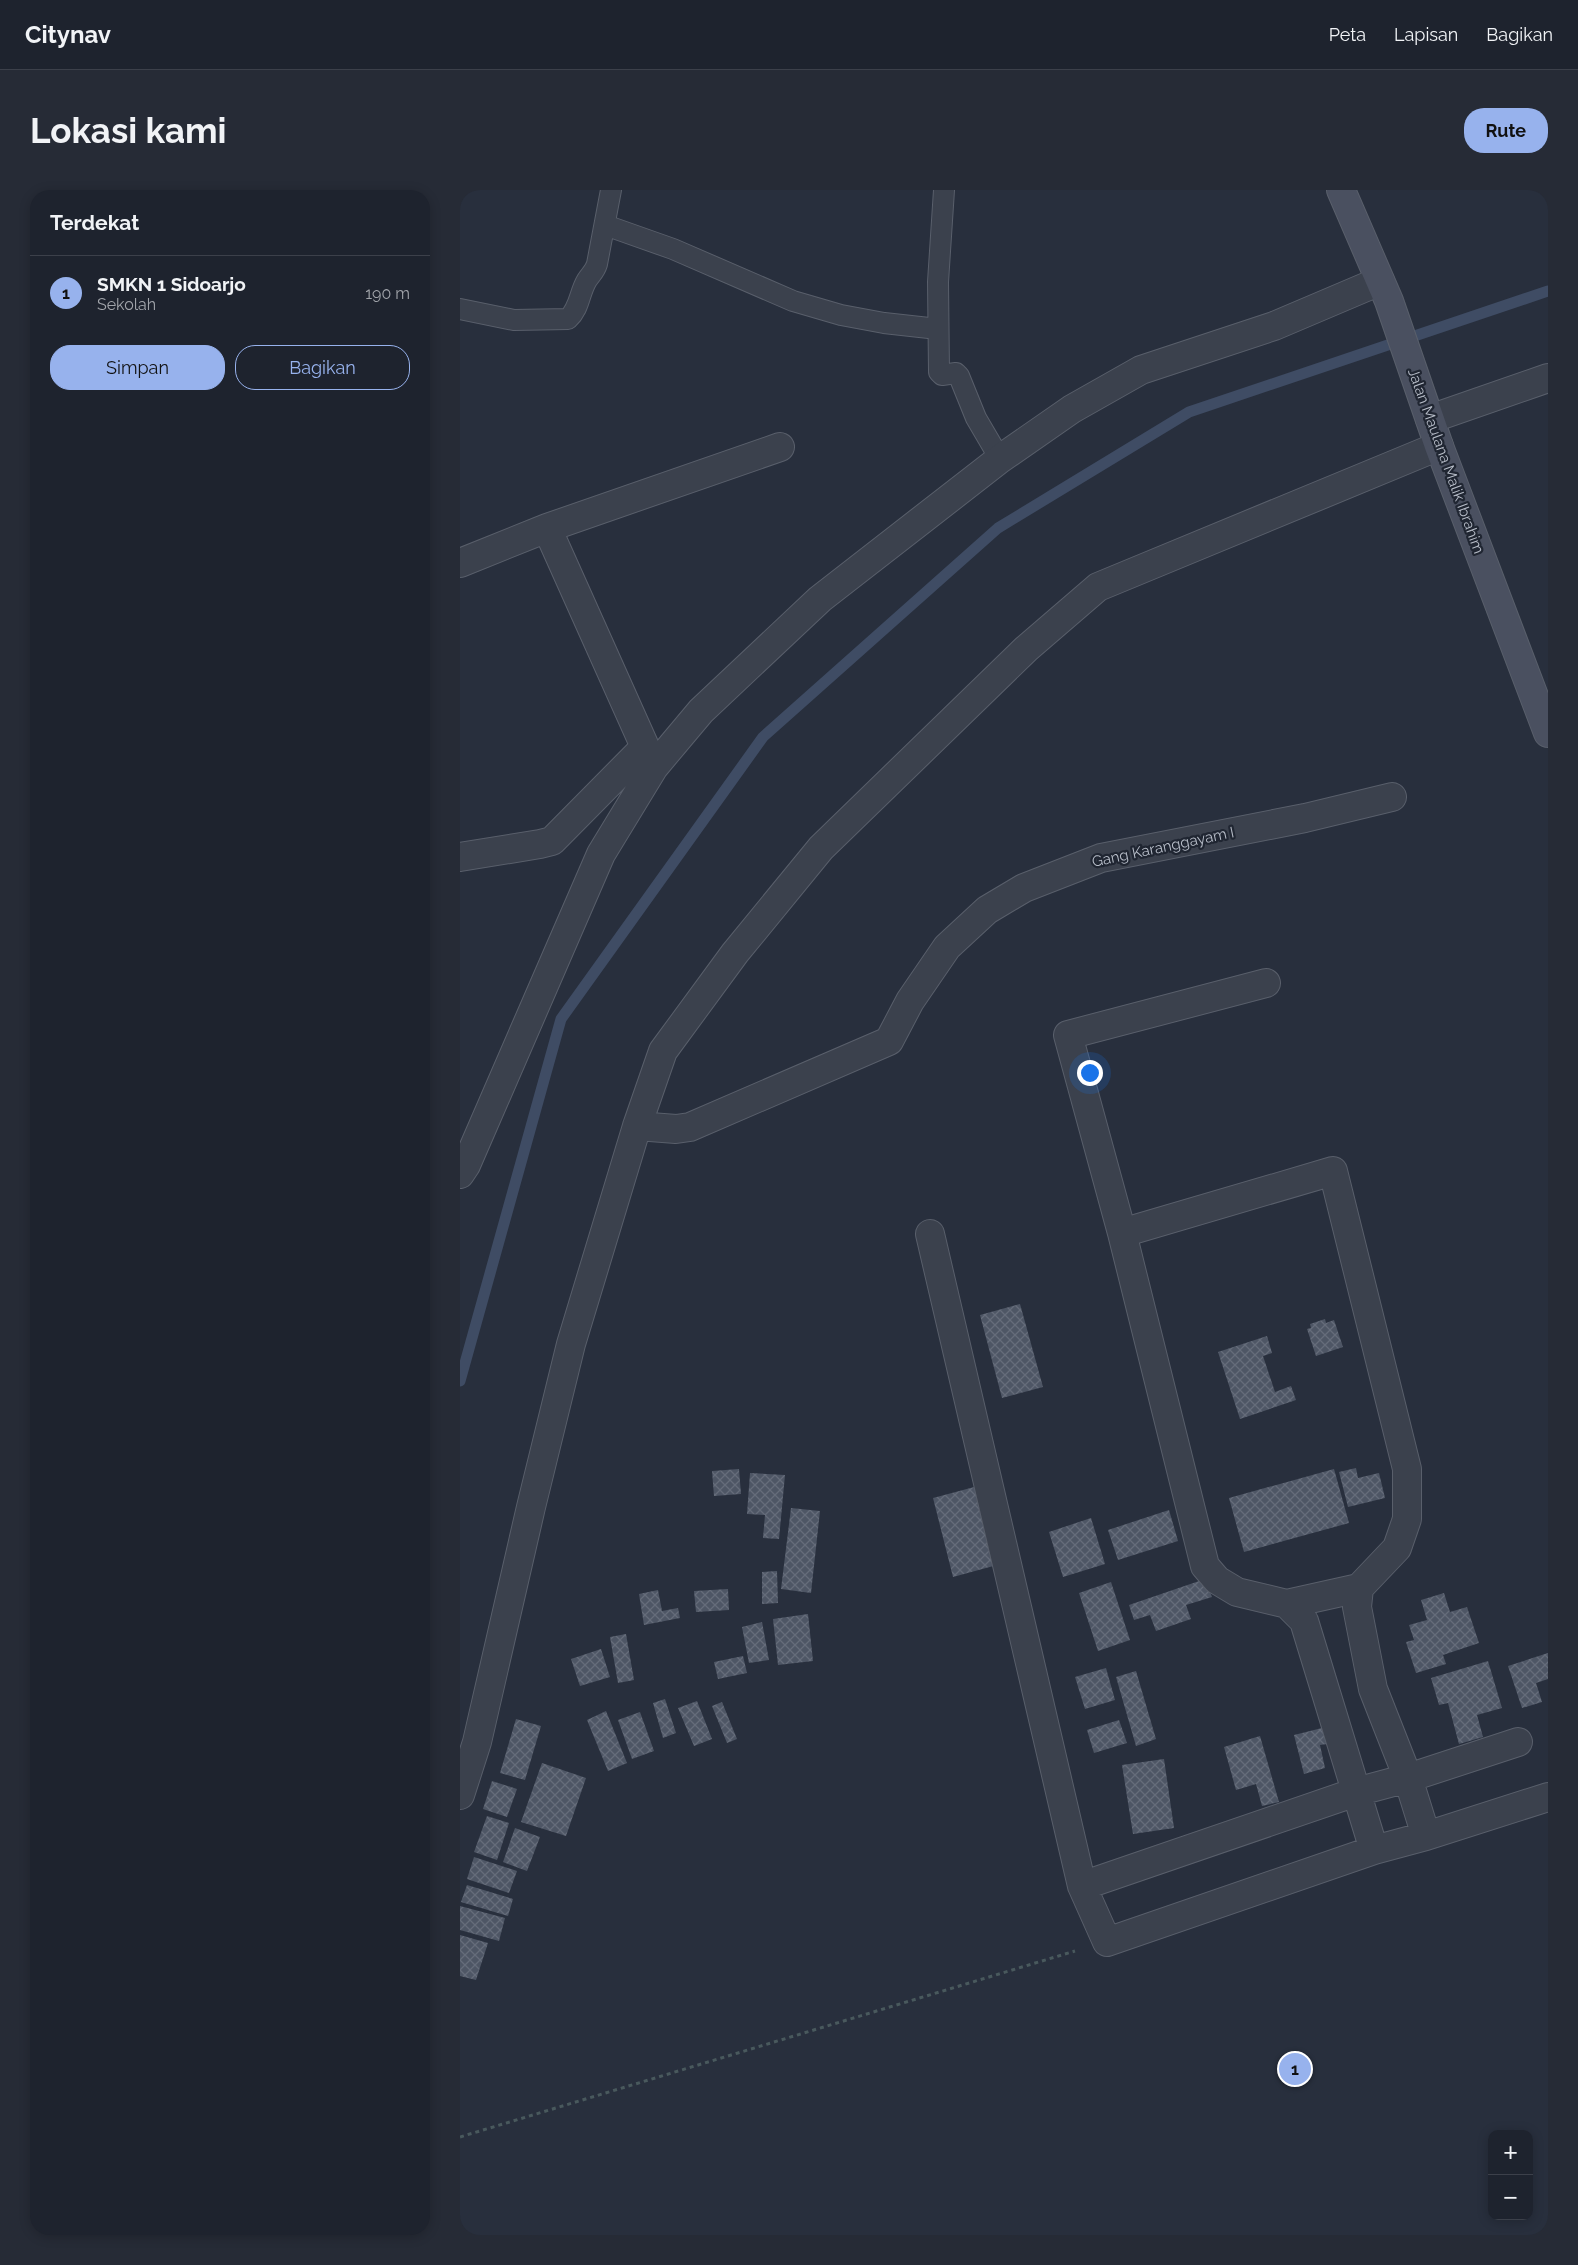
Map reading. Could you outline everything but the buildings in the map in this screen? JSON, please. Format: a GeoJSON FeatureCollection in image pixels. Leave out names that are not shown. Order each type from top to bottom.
{"type":"FeatureCollection","features":[{"type":"Feature","properties":{"kind":"main road","name":"Jalan Maulana Malik Ibrahim"},"geometry":{"type":"LineString","coordinates":[[1341,190],[1384,291],[1439,446],[1548,733]]}},
{"type":"Feature","properties":{"kind":"street"},"geometry":{"type":"LineString","coordinates":[[460,857],[552,841],[701,711],[820,599],[1000,459],[1072,409],[1141,370],[1384,291]]}},
{"type":"Feature","properties":{"kind":"street"},"geometry":{"type":"LineString","coordinates":[[1429,416],[1548,378]]}},
{"type":"Feature","properties":{"kind":"street"},"geometry":{"type":"LineString","coordinates":[[460,1795],[477,1742],[571,1344],[637,1126],[663,1051],[735,953],[821,848],[1026,649],[1098,587],[1439,446]]}},
{"type":"Feature","properties":{"kind":"street"},"geometry":{"type":"LineString","coordinates":[[460,563],[547,528],[780,447]]}},
{"type":"Feature","properties":{"kind":"street"},"geometry":{"type":"LineString","coordinates":[[547,528],[649,757]]}},
{"type":"Feature","properties":{"kind":"street"},"geometry":{"type":"LineString","coordinates":[[460,1174],[466,1165],[601,854],[649,757]]}},
{"type":"Feature","properties":{"kind":"street","name":"Gang Karanggayam I"},"geometry":{"type":"LineString","coordinates":[[637,1126],[676,1129],[690,1127],[888,1041],[910,1001],[947,947],[987,910],[1024,888],[1101,858],[1305,818],[1392,797]]}},
{"type":"Feature","properties":{"kind":"street"},"geometry":{"type":"LineString","coordinates":[[1122,1232],[1333,1171],[1407,1469],[1407,1519],[1397,1548],[1359,1588],[1287,1604],[1237,1592],[1217,1580],[1204,1566],[1122,1232],[1068,1035],[1266,983]]}},
{"type":"Feature","properties":{"kind":"street"},"geometry":{"type":"LineString","coordinates":[[930,1234],[1082,1886],[1107,1942],[1374,1850],[1426,1836],[1548,1797]]}},
{"type":"Feature","properties":{"kind":"street"},"geometry":{"type":"LineString","coordinates":[[1359,1588],[1357,1607],[1373,1689],[1408,1778],[1426,1836]]}},
{"type":"Feature","properties":{"kind":"street"},"geometry":{"type":"LineString","coordinates":[[1287,1604],[1304,1620],[1374,1850]]}},
{"type":"Feature","properties":{"kind":"street"},"geometry":{"type":"LineString","coordinates":[[1082,1886],[1356,1792],[1408,1778],[1518,1742]]}},
{"type":"Feature","properties":{"kind":"lane"},"geometry":{"type":"LineString","coordinates":[[460,309],[514,320],[568,318],[577,308],[587,281],[594,272],[611,190]]}},
{"type":"Feature","properties":{"kind":"lane"},"geometry":{"type":"LineString","coordinates":[[944,190],[938,282],[940,375],[956,373],[959,376],[976,418],[1000,459]]}},
{"type":"Feature","properties":{"kind":"lane"},"geometry":{"type":"LineString","coordinates":[[605,225],[673,249],[793,302],[841,316],[938,329]]}},
{"type":"Feature","properties":{"kind":"path"},"geometry":{"type":"LineString","coordinates":[[460,2137],[1107,1942]]}},
{"type":"Feature","properties":{"kind":"waterway"},"geometry":{"type":"LineString","coordinates":[[460,1381],[561,1019],[763,737],[998,528],[1189,412],[1548,291]]}},
{"type":"Feature","properties":{"kind":"place","name":"SMKN 1 Sidoarjo"},"geometry":{"type":"Point","coordinates":[1295,2069]}}]}
